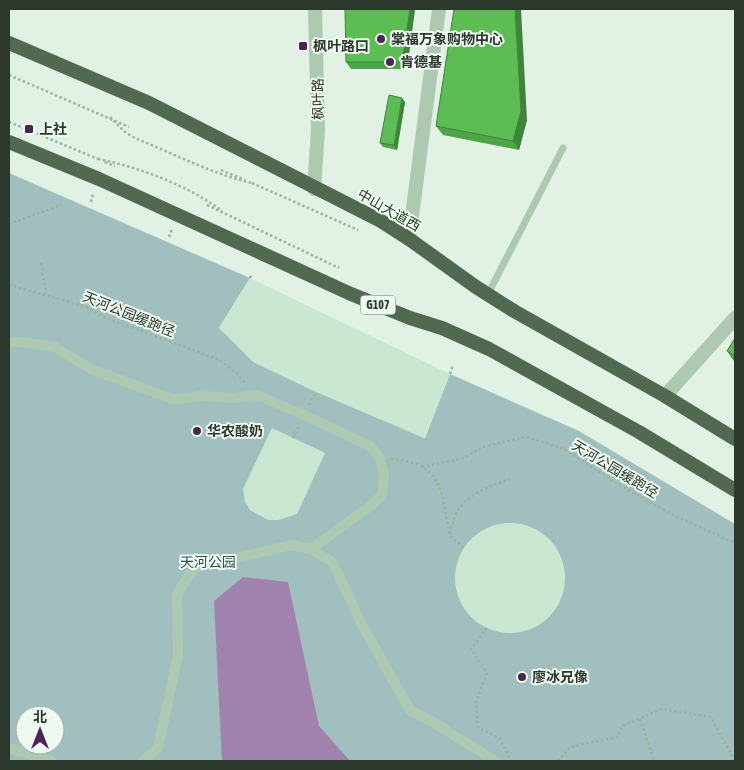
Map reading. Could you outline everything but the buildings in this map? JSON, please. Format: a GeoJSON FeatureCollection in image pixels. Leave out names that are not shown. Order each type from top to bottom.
{"type":"FeatureCollection","features":[{"type":"Feature","properties":{"kind":"highway","name":"中山大道西"},"geometry":{"type":"LineString","coordinates":[[9,43],[149,103],[314,189],[381,221],[488,294],[665,396],[735,439]]}},
{"type":"Feature","properties":{"kind":"highway","name":"G107"},"geometry":{"type":"LineString","coordinates":[[9,142],[99,179],[351,294],[481,344],[542,376],[735,490]]}},
{"type":"Feature","properties":{"kind":"street","name":"枫叶路"},"geometry":{"type":"LineString","coordinates":[[314,189],[318,130],[315,9]]}},
{"type":"Feature","properties":{"kind":"street"},"geometry":{"type":"LineString","coordinates":[[409,239],[439,9]]}},
{"type":"Feature","properties":{"kind":"street"},"geometry":{"type":"LineString","coordinates":[[665,396],[735,318]]}},
{"type":"Feature","properties":{"kind":"street"},"geometry":{"type":"LineString","coordinates":[[9,342],[55,347],[91,369],[175,400],[199,396],[233,398],[257,395],[370,446],[380,458],[384,476],[382,495],[373,504],[310,550]]}},
{"type":"Feature","properties":{"kind":"street"},"geometry":{"type":"LineString","coordinates":[[143,761],[158,748],[178,655],[177,594],[194,568],[292,545],[310,550],[333,562],[362,625],[410,710],[433,722],[495,761]]}},
{"type":"Feature","properties":{"kind":"street"},"geometry":{"type":"LineString","coordinates":[[9,748],[52,761]]}},
{"type":"Feature","properties":{"kind":"lane"},"geometry":{"type":"LineString","coordinates":[[488,294],[563,148]]}},
{"type":"Feature","properties":{"kind":"path"},"geometry":{"type":"LineString","coordinates":[[9,76],[130,127]]}},
{"type":"Feature","properties":{"kind":"path"},"geometry":{"type":"LineString","coordinates":[[110,117],[126,133],[137,139],[222,175],[252,183]]}},
{"type":"Feature","properties":{"kind":"path"},"geometry":{"type":"LineString","coordinates":[[9,122],[115,166]]}},
{"type":"Feature","properties":{"kind":"path"},"geometry":{"type":"LineString","coordinates":[[98,159],[124,164],[192,192],[226,214]]}},
{"type":"Feature","properties":{"kind":"path"},"geometry":{"type":"LineString","coordinates":[[221,170],[358,230]]}},
{"type":"Feature","properties":{"kind":"path"},"geometry":{"type":"LineString","coordinates":[[90,202],[93,194]]}},
{"type":"Feature","properties":{"kind":"path"},"geometry":{"type":"LineString","coordinates":[[9,224],[62,205]]}},
{"type":"Feature","properties":{"kind":"path"},"geometry":{"type":"LineString","coordinates":[[207,205],[339,268]]}},
{"type":"Feature","properties":{"kind":"path"},"geometry":{"type":"LineString","coordinates":[[169,237],[172,229]]}},
{"type":"Feature","properties":{"kind":"path"},"geometry":{"type":"LineString","coordinates":[[41,263],[46,295]]}},
{"type":"Feature","properties":{"kind":"path"},"geometry":{"type":"LineString","coordinates":[[250,278],[252,274]]}},
{"type":"Feature","properties":{"kind":"path","name":"天河公园缓跑径"},"geometry":{"type":"LineString","coordinates":[[9,285],[87,307],[106,318],[220,360],[236,373],[257,395]]}},
{"type":"Feature","properties":{"kind":"path"},"geometry":{"type":"LineString","coordinates":[[450,374],[453,365]]}},
{"type":"Feature","properties":{"kind":"path","name":"天河公园缓跑径"},"geometry":{"type":"LineString","coordinates":[[422,467],[464,458],[485,446],[526,437],[564,448],[616,483],[673,515],[735,543]]}},
{"type":"Feature","properties":{"kind":"path"},"geometry":{"type":"LineString","coordinates":[[380,458],[407,460],[432,473],[442,489],[450,536],[464,548]]}},
{"type":"Feature","properties":{"kind":"path"},"geometry":{"type":"LineString","coordinates":[[450,536],[458,512],[469,498],[487,488],[510,479]]}},
{"type":"Feature","properties":{"kind":"path"},"geometry":{"type":"LineString","coordinates":[[487,628],[471,649],[487,673],[476,702],[478,727],[500,739],[510,761]]}},
{"type":"Feature","properties":{"kind":"path"},"geometry":{"type":"LineString","coordinates":[[558,761],[570,747],[618,737],[622,726],[662,709],[711,717],[735,761]]}},
{"type":"Feature","properties":{"kind":"path"},"geometry":{"type":"LineString","coordinates":[[640,719],[654,761]]}},
{"type":"Feature","properties":{"kind":"green space","name":"天河公园"},"geometry":{"type":"Polygon","coordinates":[[[9,173],[250,278],[219,328],[425,438],[450,374],[579,431],[735,524],[735,761],[9,761],[9,173]]]}},
{"type":"Feature","properties":{"kind":"shaded area"},"geometry":{"type":"Polygon","coordinates":[[[250,278],[450,374],[424,438],[316,392],[253,362],[219,328],[250,278]]]}},
{"type":"Feature","properties":{"kind":"shaded area"},"geometry":{"type":"Polygon","coordinates":[[[272,428],[325,453],[297,514],[278,520],[268,520],[250,510],[245,502],[243,489],[272,428]]]}},
{"type":"Feature","properties":{"kind":"shaded area"},"geometry":{"type":"Polygon","coordinates":[[[510,523],[531,527],[549,539],[561,557],[565,578],[561,599],[549,617],[531,629],[510,633],[489,629],[471,617],[459,599],[455,578],[459,557],[471,539],[489,527],[510,523]]]}},
{"type":"Feature","properties":{"kind":"shaded area"},"geometry":{"type":"Polygon","coordinates":[[[243,577],[288,582],[319,726],[350,761],[222,761],[214,601],[243,577]]]}},
{"type":"Feature","properties":{"kind":"place","name":"棠福万象购物中心"},"geometry":{"type":"Point","coordinates":[381,39]}},
{"type":"Feature","properties":{"kind":"place","name":"枫叶路口"},"geometry":{"type":"Point","coordinates":[303,46]}},
{"type":"Feature","properties":{"kind":"place","name":"肯德基"},"geometry":{"type":"Point","coordinates":[390,62]}},
{"type":"Feature","properties":{"kind":"place","name":"上社"},"geometry":{"type":"Point","coordinates":[29,129]}},
{"type":"Feature","properties":{"kind":"place","name":"华农酸奶"},"geometry":{"type":"Point","coordinates":[197,431]}},
{"type":"Feature","properties":{"kind":"place","name":"廖冰兄像"},"geometry":{"type":"Point","coordinates":[522,677]}}]}
